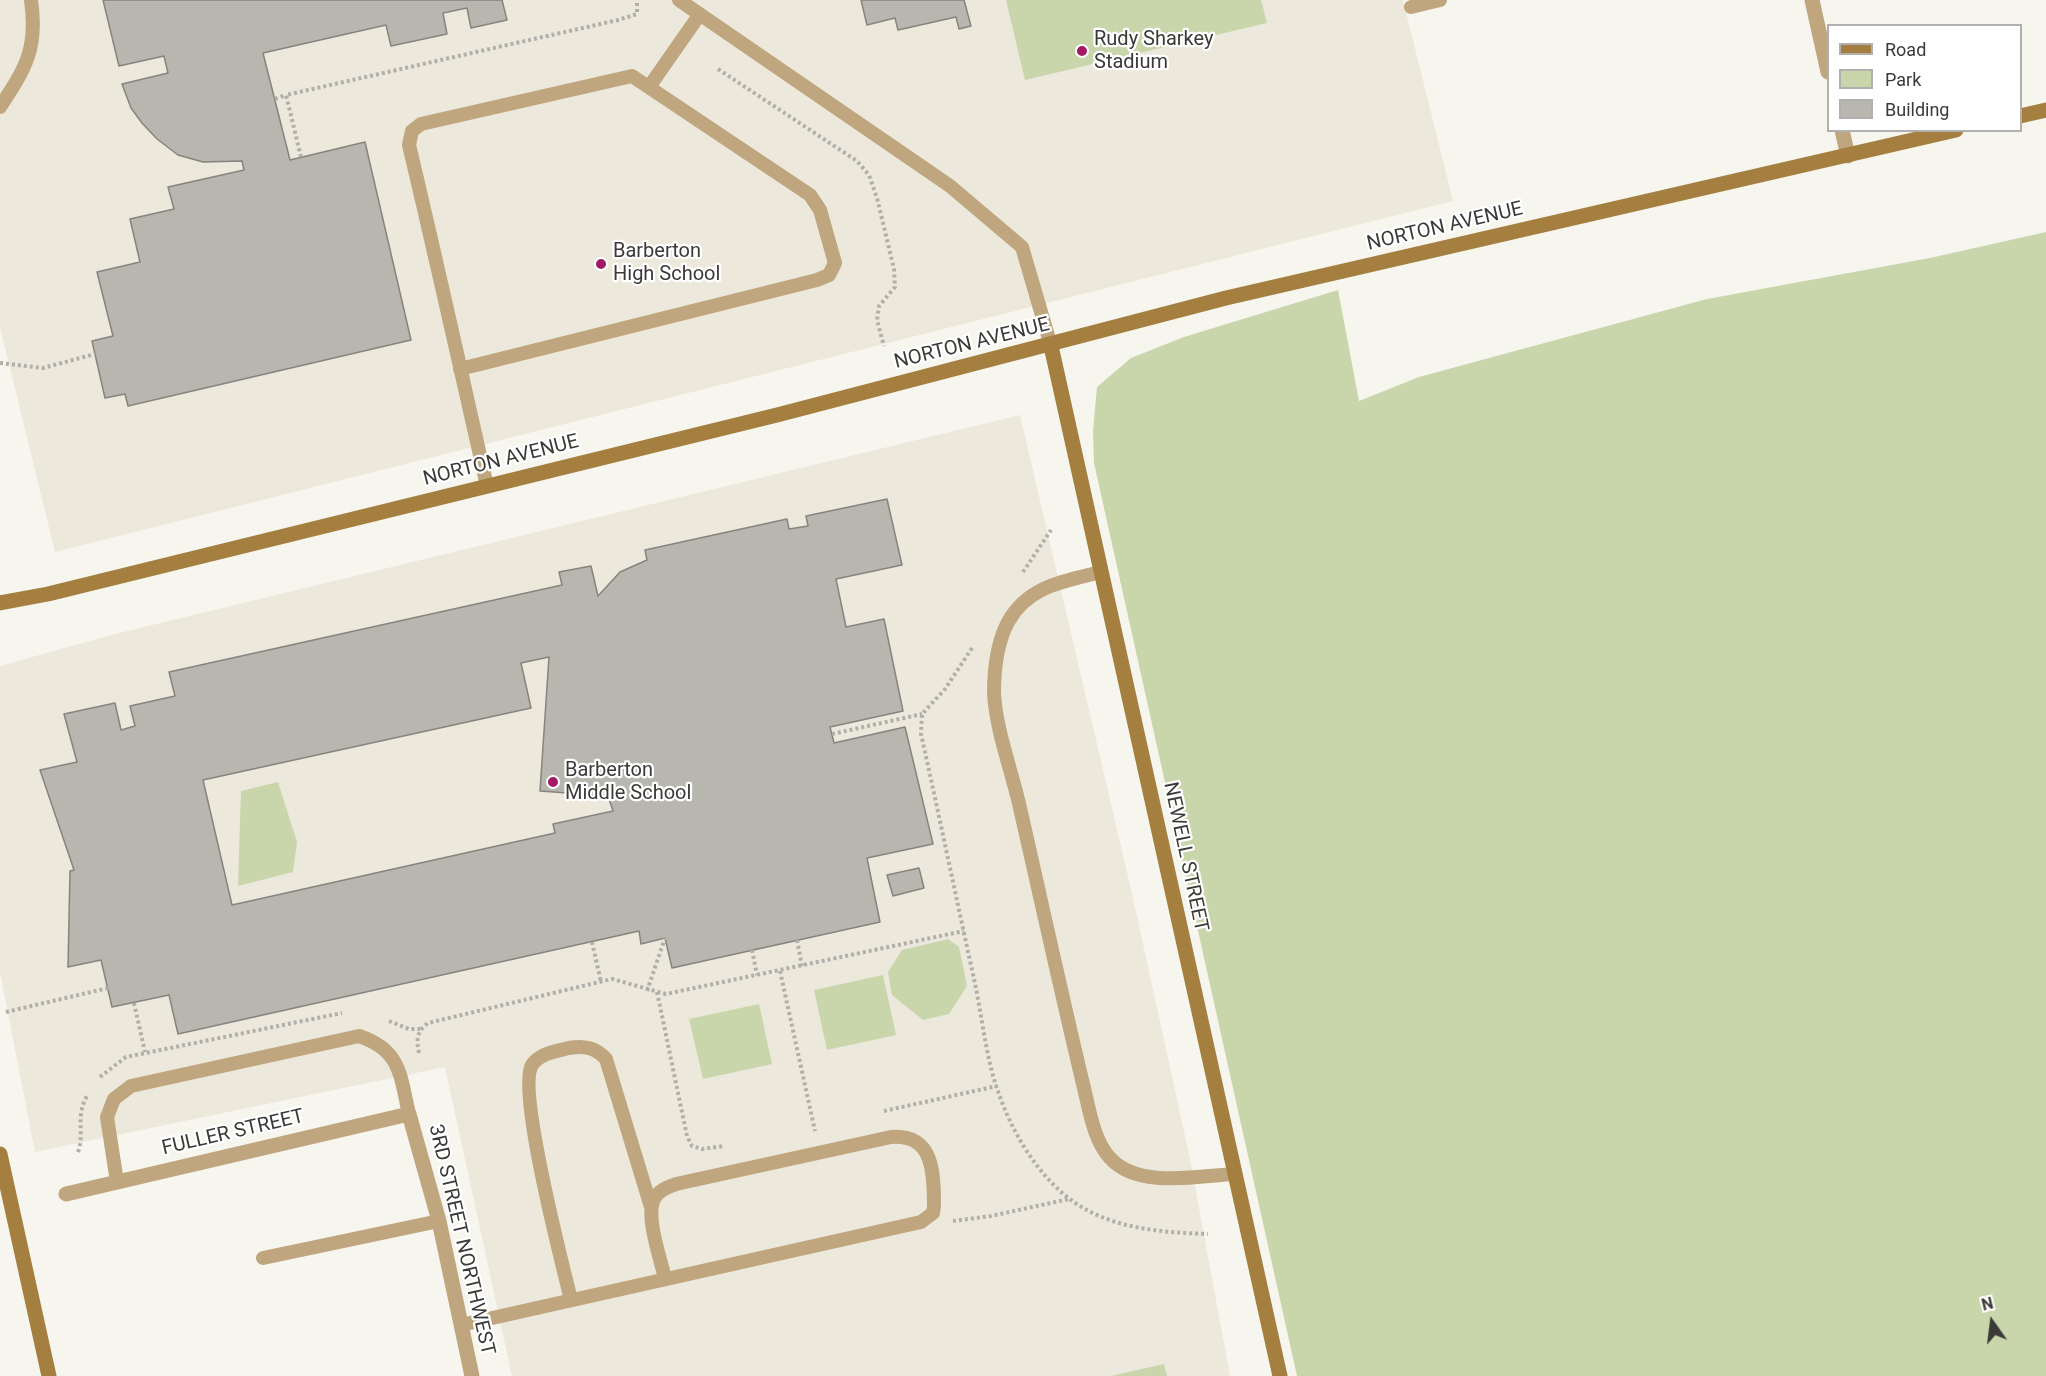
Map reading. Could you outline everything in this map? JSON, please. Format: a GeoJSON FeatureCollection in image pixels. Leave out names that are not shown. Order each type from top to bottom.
{"type":"FeatureCollection","features":[{"type":"Feature","properties":{"kind":"main road"},"geometry":{"type":"LineString","coordinates":[[2022,116],[2046,110]]}},
{"type":"Feature","properties":{"kind":"main road","name":"NORTON AVENUE"},"geometry":{"type":"LineString","coordinates":[[0,603],[48,594],[1051,346],[1226,298],[1948,132]]}},
{"type":"Feature","properties":{"kind":"main road","name":"NEWELL STREET"},"geometry":{"type":"LineString","coordinates":[[1051,346],[1280,1376]]}},
{"type":"Feature","properties":{"kind":"main road"},"geometry":{"type":"LineString","coordinates":[[0,1154],[49,1376]]}},
{"type":"Feature","properties":{"kind":"street"},"geometry":{"type":"LineString","coordinates":[[1812,0],[1827,68]]}},
{"type":"Feature","properties":{"kind":"street"},"geometry":{"type":"LineString","coordinates":[[1842,132],[1848,156]]}},
{"type":"Feature","properties":{"kind":"street","name":"FULLER STREET"},"geometry":{"type":"LineString","coordinates":[[66,1194],[409,1114]]}},
{"type":"Feature","properties":{"kind":"street","name":"3RD STREET NORTHWEST"},"geometry":{"type":"LineString","coordinates":[[409,1114],[439,1221],[472,1376]]}},
{"type":"Feature","properties":{"kind":"lane"},"geometry":{"type":"LineString","coordinates":[[0,107],[30,57],[35,25],[31,0]]}},
{"type":"Feature","properties":{"kind":"lane"},"geometry":{"type":"LineString","coordinates":[[679,0],[950,186],[1022,247],[1051,346]]}},
{"type":"Feature","properties":{"kind":"lane"},"geometry":{"type":"LineString","coordinates":[[1411,7],[1440,0]]}},
{"type":"Feature","properties":{"kind":"lane"},"geometry":{"type":"LineString","coordinates":[[649,87],[700,14]]}},
{"type":"Feature","properties":{"kind":"lane"},"geometry":{"type":"LineString","coordinates":[[460,369],[817,280],[829,275],[835,263],[820,210],[810,195],[732,146],[632,76],[623,76],[421,124],[412,131],[409,145],[460,369],[487,486]]}},
{"type":"Feature","properties":{"kind":"lane"},"geometry":{"type":"LineString","coordinates":[[1101,572],[1040,588],[1020,604],[1008,621],[999,644],[995,669],[994,694],[998,722],[1014,778],[1083,1084],[1096,1131],[1109,1157],[1124,1168],[1153,1177],[1234,1174]]}},
{"type":"Feature","properties":{"kind":"lane"},"geometry":{"type":"LineString","coordinates":[[117,1182],[107,1117],[114,1099],[131,1086],[359,1036],[380,1043],[396,1061],[409,1114]]}},
{"type":"Feature","properties":{"kind":"lane"},"geometry":{"type":"LineString","coordinates":[[571,1300],[530,1112],[529,1076],[531,1066],[538,1059],[577,1047],[598,1050],[606,1059],[651,1207],[651,1221],[665,1279]]}},
{"type":"Feature","properties":{"kind":"lane"},"geometry":{"type":"LineString","coordinates":[[461,1325],[921,1222],[933,1213],[934,1195],[925,1148],[917,1140],[906,1136],[820,1151],[676,1184],[663,1189],[655,1197],[651,1207]]}},
{"type":"Feature","properties":{"kind":"lane"},"geometry":{"type":"LineString","coordinates":[[263,1258],[439,1221]]}},
{"type":"Feature","properties":{"kind":"path"},"geometry":{"type":"LineString","coordinates":[[275,99],[618,20],[637,14],[637,0]]}},
{"type":"Feature","properties":{"kind":"path"},"geometry":{"type":"LineString","coordinates":[[286,95],[301,157]]}},
{"type":"Feature","properties":{"kind":"path"},"geometry":{"type":"LineString","coordinates":[[0,363],[43,368],[95,354]]}},
{"type":"Feature","properties":{"kind":"path"},"geometry":{"type":"LineString","coordinates":[[832,734],[922,714],[945,689]]}},
{"type":"Feature","properties":{"kind":"path"},"geometry":{"type":"LineString","coordinates":[[922,714],[921,734],[997,1086],[1025,1150],[1046,1177],[1070,1198],[1098,1216],[1124,1226],[1164,1233],[1208,1234]]}},
{"type":"Feature","properties":{"kind":"path"},"geometry":{"type":"LineString","coordinates":[[421,1062],[417,1042],[420,1029],[428,1023],[612,979],[647,991],[666,994],[964,931]]}},
{"type":"Feature","properties":{"kind":"path"},"geometry":{"type":"LineString","coordinates":[[647,991],[665,938]]}},
{"type":"Feature","properties":{"kind":"path"},"geometry":{"type":"LineString","coordinates":[[797,940],[802,966]]}},
{"type":"Feature","properties":{"kind":"path"},"geometry":{"type":"LineString","coordinates":[[592,942],[601,982]]}},
{"type":"Feature","properties":{"kind":"path"},"geometry":{"type":"LineString","coordinates":[[752,950],[757,975]]}},
{"type":"Feature","properties":{"kind":"path"},"geometry":{"type":"LineString","coordinates":[[780,971],[820,1151]]}},
{"type":"Feature","properties":{"kind":"path"},"geometry":{"type":"LineString","coordinates":[[6,1012],[108,988]]}},
{"type":"Feature","properties":{"kind":"path"},"geometry":{"type":"LineString","coordinates":[[657,992],[687,1136],[692,1146],[702,1149],[730,1146]]}},
{"type":"Feature","properties":{"kind":"path"},"geometry":{"type":"LineString","coordinates":[[134,1003],[145,1052]]}},
{"type":"Feature","properties":{"kind":"path"},"geometry":{"type":"LineString","coordinates":[[882,1112],[997,1086]]}},
{"type":"Feature","properties":{"kind":"path"},"geometry":{"type":"LineString","coordinates":[[804,1129],[825,1124]]}},
{"type":"Feature","properties":{"kind":"path"},"geometry":{"type":"LineString","coordinates":[[933,1213],[954,1222],[1070,1198]]}},
{"type":"Feature","properties":{"kind":"shaded area","name":"Barberton High School"},"geometry":{"type":"Polygon","coordinates":[[[0,0],[1403,0],[1453,201],[55,552],[0,327],[0,0]]]}},
{"type":"Feature","properties":{"kind":"shaded area","name":"Barberton Middle School"},"geometry":{"type":"Polygon","coordinates":[[[1020,415],[1133,898],[1190,1159],[1230,1376],[512,1376],[445,1067],[35,1152],[0,972],[0,666],[115,634],[1020,415]]]}},
{"type":"Feature","properties":{"kind":"green space","name":"Rudy Sharkey Stadium"},"geometry":{"type":"Polygon","coordinates":[[[1006,0],[1261,0],[1267,23],[1025,80],[1006,0]]]}},
{"type":"Feature","properties":{"kind":"green space"},"geometry":{"type":"Polygon","coordinates":[[[2046,232],[2046,1376],[1297,1376],[1094,463],[1093,431],[1097,387],[1131,358],[1184,337],[1338,290],[1359,401],[1419,377],[1707,299],[1930,258],[2046,232]]]}},
{"type":"Feature","properties":{"kind":"green space"},"geometry":{"type":"Polygon","coordinates":[[[278,782],[297,842],[293,872],[238,886],[241,791],[278,782]]]}},
{"type":"Feature","properties":{"kind":"green space"},"geometry":{"type":"Polygon","coordinates":[[[948,939],[959,947],[967,986],[949,1014],[923,1020],[892,995],[888,972],[902,950],[948,939]]]}},
{"type":"Feature","properties":{"kind":"green space"},"geometry":{"type":"Polygon","coordinates":[[[883,975],[896,1035],[827,1050],[814,990],[883,975]]]}},
{"type":"Feature","properties":{"kind":"green space"},"geometry":{"type":"Polygon","coordinates":[[[759,1004],[772,1064],[703,1079],[689,1019],[759,1004]]]}},
{"type":"Feature","properties":{"kind":"green space"},"geometry":{"type":"Polygon","coordinates":[[[1164,1364],[1167,1376],[1111,1376],[1164,1364]]]}},
{"type":"Feature","properties":{"kind":"building"},"geometry":{"type":"Polygon","coordinates":[[[103,0],[502,0],[507,20],[471,28],[467,8],[443,13],[447,34],[391,46],[386,25],[263,53],[290,160],[365,142],[411,340],[128,406],[125,394],[105,398],[92,341],[113,336],[97,272],[140,262],[130,219],[174,209],[168,187],[244,170],[242,161],[203,162],[178,155],[157,139],[142,123],[131,108],[122,84],[168,73],[164,56],[119,66],[103,0]]]}},
{"type":"Feature","properties":{"kind":"building"},"geometry":{"type":"Polygon","coordinates":[[[861,0],[964,0],[971,26],[959,29],[956,17],[898,30],[895,18],[867,25],[861,0]]]}},
{"type":"Feature","properties":{"kind":"building"},"geometry":{"type":"Polygon","coordinates":[[[887,499],[902,565],[836,579],[846,627],[884,619],[903,711],[830,727],[834,743],[905,727],[933,844],[867,858],[880,922],[672,968],[665,938],[641,944],[639,931],[178,1034],[169,995],[112,1007],[101,960],[68,967],[70,871],[74,870],[40,770],[77,762],[64,714],[115,703],[121,730],[135,726],[130,706],[175,696],[169,672],[562,585],[559,572],[591,566],[598,596],[620,572],[647,560],[645,550],[787,519],[789,529],[808,526],[806,516],[887,499]],[[549,657],[521,663],[531,708],[203,780],[232,905],[555,833],[553,824],[613,811],[608,796],[540,791],[549,657]]]}},
{"type":"Feature","properties":{"kind":"building"},"geometry":{"type":"Polygon","coordinates":[[[919,868],[924,888],[893,896],[887,875],[919,868]]]}},
{"type":"Feature","properties":{"kind":"place","name":"Rudy Sharkey Stadium"},"geometry":{"type":"Point","coordinates":[1082,51]}},
{"type":"Feature","properties":{"kind":"place","name":"Barberton High School"},"geometry":{"type":"Point","coordinates":[601,264]}},
{"type":"Feature","properties":{"kind":"place","name":"Barberton Middle School"},"geometry":{"type":"Point","coordinates":[553,782]}}]}
